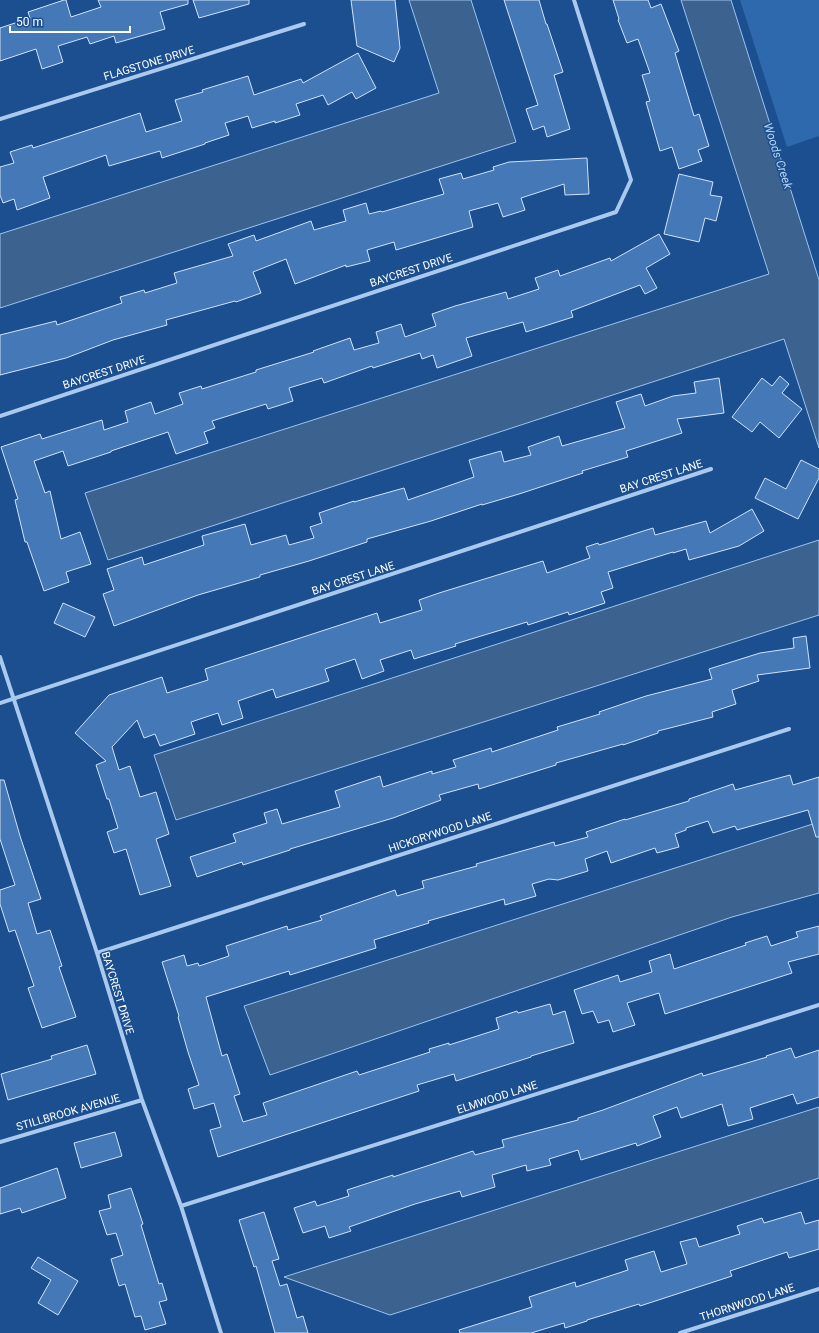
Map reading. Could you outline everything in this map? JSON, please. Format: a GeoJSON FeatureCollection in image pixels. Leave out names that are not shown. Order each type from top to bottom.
{"type":"FeatureCollection","features":[{"type":"Feature","properties":{"kind":"street","name":"BAYCREST DRIVE"},"geometry":{"type":"LineString","coordinates":[[0,416],[616,212],[631,180],[574,0]]}},
{"type":"Feature","properties":{"kind":"street","name":"FLAGSTONE DRIVE"},"geometry":{"type":"LineString","coordinates":[[0,120],[304,24]]}},
{"type":"Feature","properties":{"kind":"street","name":"BAY CREST LANE"},"geometry":{"type":"LineString","coordinates":[[0,703],[712,469]]}},
{"type":"Feature","properties":{"kind":"street","name":"BAYCREST DRIVE"},"geometry":{"type":"LineString","coordinates":[[0,657],[97,953],[142,1100],[181,1206],[221,1333]]}},
{"type":"Feature","properties":{"kind":"street","name":"HICKORYWOOD LANE"},"geometry":{"type":"LineString","coordinates":[[97,953],[789,729]]}},
{"type":"Feature","properties":{"kind":"street","name":"ELMWOOD LANE"},"geometry":{"type":"LineString","coordinates":[[181,1206],[819,1005]]}},
{"type":"Feature","properties":{"kind":"street","name":"STILLBROOK AVENUE"},"geometry":{"type":"LineString","coordinates":[[0,1142],[142,1100]]}},
{"type":"Feature","properties":{"kind":"street","name":"THORNWOOD LANE"},"geometry":{"type":"LineString","coordinates":[[680,1333],[819,1289]]}},
{"type":"Feature","properties":{"kind":"shaded area"},"geometry":{"type":"Polygon","coordinates":[[[740,0],[819,0],[819,136],[787,147],[740,0]]]}},
{"type":"Feature","properties":{"kind":"water"},"geometry":{"type":"Polygon","coordinates":[[[409,0],[471,0],[516,142],[0,308],[0,234],[439,93],[409,0]]]}},
{"type":"Feature","properties":{"kind":"water","name":"Woods Creek"},"geometry":{"type":"Polygon","coordinates":[[[681,0],[731,0],[819,280],[819,448],[784,339],[108,560],[85,493],[769,274],[681,0]]]}},
{"type":"Feature","properties":{"kind":"water"},"geometry":{"type":"Polygon","coordinates":[[[819,540],[819,615],[176,820],[154,755],[819,540]]]}},
{"type":"Feature","properties":{"kind":"water"},"geometry":{"type":"Polygon","coordinates":[[[819,822],[819,893],[732,917],[270,1075],[244,1006],[819,822]]]}},
{"type":"Feature","properties":{"kind":"water"},"geometry":{"type":"Polygon","coordinates":[[[819,1107],[819,1178],[390,1315],[284,1277],[819,1107]]]}},
{"type":"Feature","properties":{"kind":"building"},"geometry":{"type":"Polygon","coordinates":[[[66,0],[71,17],[101,7],[98,0],[188,0],[188,4],[160,12],[165,29],[116,43],[114,36],[90,44],[87,37],[58,46],[63,62],[42,69],[36,49],[0,61],[0,28],[30,18],[28,12],[66,0]]]}},
{"type":"Feature","properties":{"kind":"building"},"geometry":{"type":"Polygon","coordinates":[[[193,0],[249,0],[249,4],[199,18],[193,0]]]}},
{"type":"Feature","properties":{"kind":"building"},"geometry":{"type":"Polygon","coordinates":[[[351,0],[395,0],[400,48],[394,62],[357,46],[351,0]]]}},
{"type":"Feature","properties":{"kind":"building"},"geometry":{"type":"Polygon","coordinates":[[[504,0],[539,0],[563,72],[554,75],[570,129],[547,137],[544,126],[533,130],[526,109],[538,105],[504,0]]]}},
{"type":"Feature","properties":{"kind":"building"},"geometry":{"type":"Polygon","coordinates":[[[613,0],[648,0],[651,8],[661,4],[679,51],[675,53],[694,116],[699,114],[709,146],[698,150],[702,161],[679,169],[672,147],[660,151],[646,102],[650,101],[642,75],[650,73],[638,39],[627,43],[618,20],[619,19],[613,0]]]}},
{"type":"Feature","properties":{"kind":"building"},"geometry":{"type":"Polygon","coordinates":[[[358,53],[376,88],[356,99],[352,92],[328,105],[323,95],[296,104],[300,115],[252,128],[248,116],[225,123],[229,135],[162,158],[160,151],[109,166],[106,155],[43,177],[50,198],[17,210],[14,199],[3,203],[0,195],[0,167],[14,163],[10,152],[32,145],[33,148],[140,113],[146,132],[182,121],[175,100],[248,76],[254,95],[301,79],[303,83],[358,53]]]}},
{"type":"Feature","properties":{"kind":"building"},"geometry":{"type":"Polygon","coordinates":[[[587,158],[589,194],[565,195],[564,184],[521,198],[525,210],[503,217],[498,203],[469,211],[473,227],[396,250],[394,242],[367,250],[370,261],[346,267],[346,265],[295,284],[286,259],[253,272],[261,293],[236,302],[235,301],[166,320],[167,325],[113,340],[66,358],[0,375],[0,335],[56,321],[57,325],[122,303],[120,297],[144,290],[145,293],[177,283],[174,273],[233,256],[228,244],[254,235],[256,241],[311,221],[314,230],[346,221],[343,210],[366,203],[369,214],[382,212],[444,194],[439,179],[461,173],[463,179],[494,170],[493,167],[509,162],[587,158]]]}},
{"type":"Feature","properties":{"kind":"building"},"geometry":{"type":"Polygon","coordinates":[[[679,174],[713,182],[710,195],[722,197],[716,221],[705,218],[699,242],[664,234],[679,174]]]}},
{"type":"Feature","properties":{"kind":"building"},"geometry":{"type":"Polygon","coordinates":[[[659,234],[670,254],[646,268],[657,288],[645,294],[640,285],[571,311],[573,317],[526,332],[523,322],[466,338],[472,356],[437,368],[433,355],[422,359],[420,353],[373,368],[372,366],[324,383],[322,378],[289,388],[293,401],[268,409],[266,404],[212,421],[215,428],[204,432],[208,443],[176,454],[168,432],[68,466],[63,451],[34,461],[45,493],[50,491],[61,539],[80,532],[91,564],[66,572],[69,582],[44,591],[27,542],[25,542],[15,500],[18,499],[1,447],[40,434],[42,439],[102,420],[104,430],[128,422],[125,411],[151,402],[155,414],[183,404],[179,393],[201,386],[202,389],[256,372],[256,370],[314,352],[313,351],[350,338],[354,350],[379,343],[376,332],[401,324],[405,337],[436,326],[432,314],[506,292],[508,299],[539,289],[535,278],[558,270],[560,276],[610,258],[611,261],[659,234]]]}},
{"type":"Feature","properties":{"kind":"building"},"geometry":{"type":"Polygon","coordinates":[[[780,376],[789,384],[782,393],[802,409],[779,438],[760,422],[752,432],[732,417],[762,378],[772,386],[780,376]]]}},
{"type":"Feature","properties":{"kind":"building"},"geometry":{"type":"Polygon","coordinates":[[[719,378],[724,413],[677,419],[682,433],[626,451],[628,457],[582,471],[583,473],[519,494],[367,539],[367,542],[260,575],[260,577],[198,595],[114,626],[103,594],[114,590],[107,569],[142,557],[144,565],[204,545],[202,536],[245,524],[251,545],[286,535],[289,545],[314,538],[310,527],[322,523],[319,513],[354,501],[404,488],[408,500],[474,477],[469,460],[501,451],[504,462],[531,455],[528,447],[559,436],[562,446],[625,428],[616,402],[641,394],[645,406],[673,396],[696,393],[694,382],[719,378]]]}},
{"type":"Feature","properties":{"kind":"building"},"geometry":{"type":"Polygon","coordinates":[[[801,460],[819,469],[819,478],[798,519],[755,498],[765,478],[786,489],[801,460]]]}},
{"type":"Feature","properties":{"kind":"building"},"geometry":{"type":"Polygon","coordinates":[[[752,509],[764,531],[739,546],[689,560],[686,549],[608,572],[613,588],[601,592],[605,603],[569,615],[568,612],[528,625],[527,622],[455,644],[456,646],[414,659],[411,650],[380,660],[384,671],[362,679],[355,659],[325,669],[329,681],[276,698],[273,689],[238,701],[243,718],[222,725],[218,713],[191,722],[195,734],[160,746],[155,734],[144,738],[137,720],[112,747],[119,770],[130,766],[140,797],[156,792],[169,834],[156,839],[171,886],[140,895],[126,849],[114,853],[107,832],[118,828],[96,765],[106,761],[75,733],[109,695],[162,677],[167,693],[208,680],[205,669],[377,613],[380,623],[422,610],[419,600],[439,593],[543,561],[547,573],[590,558],[586,547],[598,543],[599,545],[653,528],[655,535],[706,521],[710,533],[752,509]]]}},
{"type":"Feature","properties":{"kind":"building"},"geometry":{"type":"Polygon","coordinates":[[[63,603],[95,617],[85,637],[54,623],[63,603]]]}},
{"type":"Feature","properties":{"kind":"building"},"geometry":{"type":"Polygon","coordinates":[[[806,636],[810,668],[757,675],[759,681],[732,690],[736,704],[712,712],[713,717],[658,731],[658,733],[623,745],[556,763],[556,765],[479,789],[478,784],[439,795],[441,800],[393,818],[290,849],[243,865],[242,862],[197,877],[190,857],[236,842],[233,834],[267,823],[264,813],[277,809],[282,824],[340,807],[335,791],[380,776],[383,787],[432,771],[432,774],[456,767],[453,760],[491,748],[492,752],[558,730],[557,727],[600,714],[599,712],[646,696],[712,679],[709,669],[760,653],[794,648],[793,638],[806,636]]]}},
{"type":"Feature","properties":{"kind":"building"},"geometry":{"type":"Polygon","coordinates":[[[790,775],[793,785],[819,777],[819,837],[816,837],[808,810],[737,830],[735,826],[713,833],[708,821],[686,828],[686,830],[675,834],[679,847],[657,853],[655,848],[611,863],[607,851],[585,859],[588,871],[558,880],[549,879],[532,884],[536,896],[505,905],[504,899],[428,921],[429,923],[374,940],[376,948],[290,975],[289,971],[206,997],[222,1056],[227,1054],[240,1094],[234,1096],[243,1122],[267,1115],[263,1103],[357,1071],[359,1075],[430,1052],[429,1049],[449,1043],[449,1045],[499,1029],[496,1018],[517,1011],[518,1013],[550,1004],[553,1015],[565,1011],[574,1043],[456,1081],[454,1074],[417,1085],[419,1091],[218,1157],[210,1130],[221,1127],[214,1103],[194,1109],[188,1089],[199,1085],[162,962],[184,955],[187,966],[198,963],[199,966],[229,956],[226,946],[287,926],[288,930],[322,920],[320,916],[395,890],[397,896],[424,888],[422,881],[554,842],[555,846],[588,837],[586,832],[625,819],[689,801],[689,799],[733,784],[735,790],[790,775]]]}},
{"type":"Feature","properties":{"kind":"building"},"geometry":{"type":"Polygon","coordinates":[[[0,780],[4,780],[20,836],[41,899],[28,903],[37,934],[50,930],[62,966],[59,967],[76,1017],[42,1028],[28,988],[34,986],[15,930],[9,932],[0,904],[0,890],[15,885],[0,839],[0,780]]]}},
{"type":"Feature","properties":{"kind":"building"},"geometry":{"type":"Polygon","coordinates":[[[819,926],[819,954],[788,962],[792,973],[665,1014],[659,993],[627,1003],[635,1025],[613,1032],[609,1020],[598,1023],[593,1011],[582,1014],[574,990],[618,975],[620,982],[652,972],[649,961],[670,954],[674,969],[746,945],[745,943],[767,936],[771,946],[798,937],[796,932],[819,926]]]}},
{"type":"Feature","properties":{"kind":"building"},"geometry":{"type":"Polygon","coordinates":[[[87,1045],[96,1074],[8,1100],[1,1074],[52,1059],[51,1056],[87,1045]]]}},
{"type":"Feature","properties":{"kind":"building"},"geometry":{"type":"Polygon","coordinates":[[[791,1048],[795,1058],[819,1050],[819,1097],[797,1104],[793,1094],[750,1108],[753,1119],[728,1126],[722,1104],[681,1118],[677,1107],[653,1116],[661,1137],[637,1146],[636,1143],[581,1160],[578,1150],[549,1159],[551,1165],[527,1171],[526,1165],[492,1175],[495,1187],[462,1197],[460,1191],[415,1204],[349,1227],[351,1231],[329,1238],[325,1226],[303,1233],[294,1208],[315,1201],[317,1206],[349,1196],[347,1190],[473,1151],[475,1155],[504,1147],[502,1140],[578,1120],[578,1118],[702,1073],[703,1076],[767,1057],[766,1056],[791,1048]]]}},
{"type":"Feature","properties":{"kind":"building"},"geometry":{"type":"Polygon","coordinates":[[[115,1132],[122,1156],[81,1168],[74,1143],[115,1132]]]}},
{"type":"Feature","properties":{"kind":"building"},"geometry":{"type":"Polygon","coordinates":[[[57,1168],[66,1198],[22,1213],[20,1208],[0,1214],[0,1188],[57,1168]]]}},
{"type":"Feature","properties":{"kind":"building"},"geometry":{"type":"Polygon","coordinates":[[[131,1188],[143,1224],[141,1225],[159,1284],[162,1283],[167,1300],[159,1302],[166,1324],[145,1330],[141,1316],[135,1317],[125,1284],[119,1286],[111,1259],[123,1255],[116,1233],[107,1235],[99,1211],[111,1208],[108,1195],[131,1188]]]}},
{"type":"Feature","properties":{"kind":"building"},"geometry":{"type":"Polygon","coordinates":[[[264,1212],[279,1259],[272,1261],[280,1286],[287,1284],[297,1318],[303,1316],[308,1333],[275,1333],[256,1266],[254,1267],[239,1220],[264,1212]]]}},
{"type":"Feature","properties":{"kind":"building"},"geometry":{"type":"Polygon","coordinates":[[[801,1212],[805,1224],[819,1220],[819,1249],[789,1258],[787,1252],[730,1271],[732,1276],[640,1306],[639,1304],[565,1328],[564,1323],[531,1333],[460,1333],[459,1330],[532,1307],[529,1297],[575,1282],[576,1287],[628,1270],[625,1260],[654,1251],[661,1272],[687,1264],[680,1242],[696,1238],[699,1247],[740,1234],[737,1226],[762,1218],[764,1223],[801,1212]]]}},
{"type":"Feature","properties":{"kind":"building"},"geometry":{"type":"Polygon","coordinates":[[[38,1257],[78,1281],[58,1315],[38,1303],[51,1280],[31,1268],[38,1257]]]}}]}
